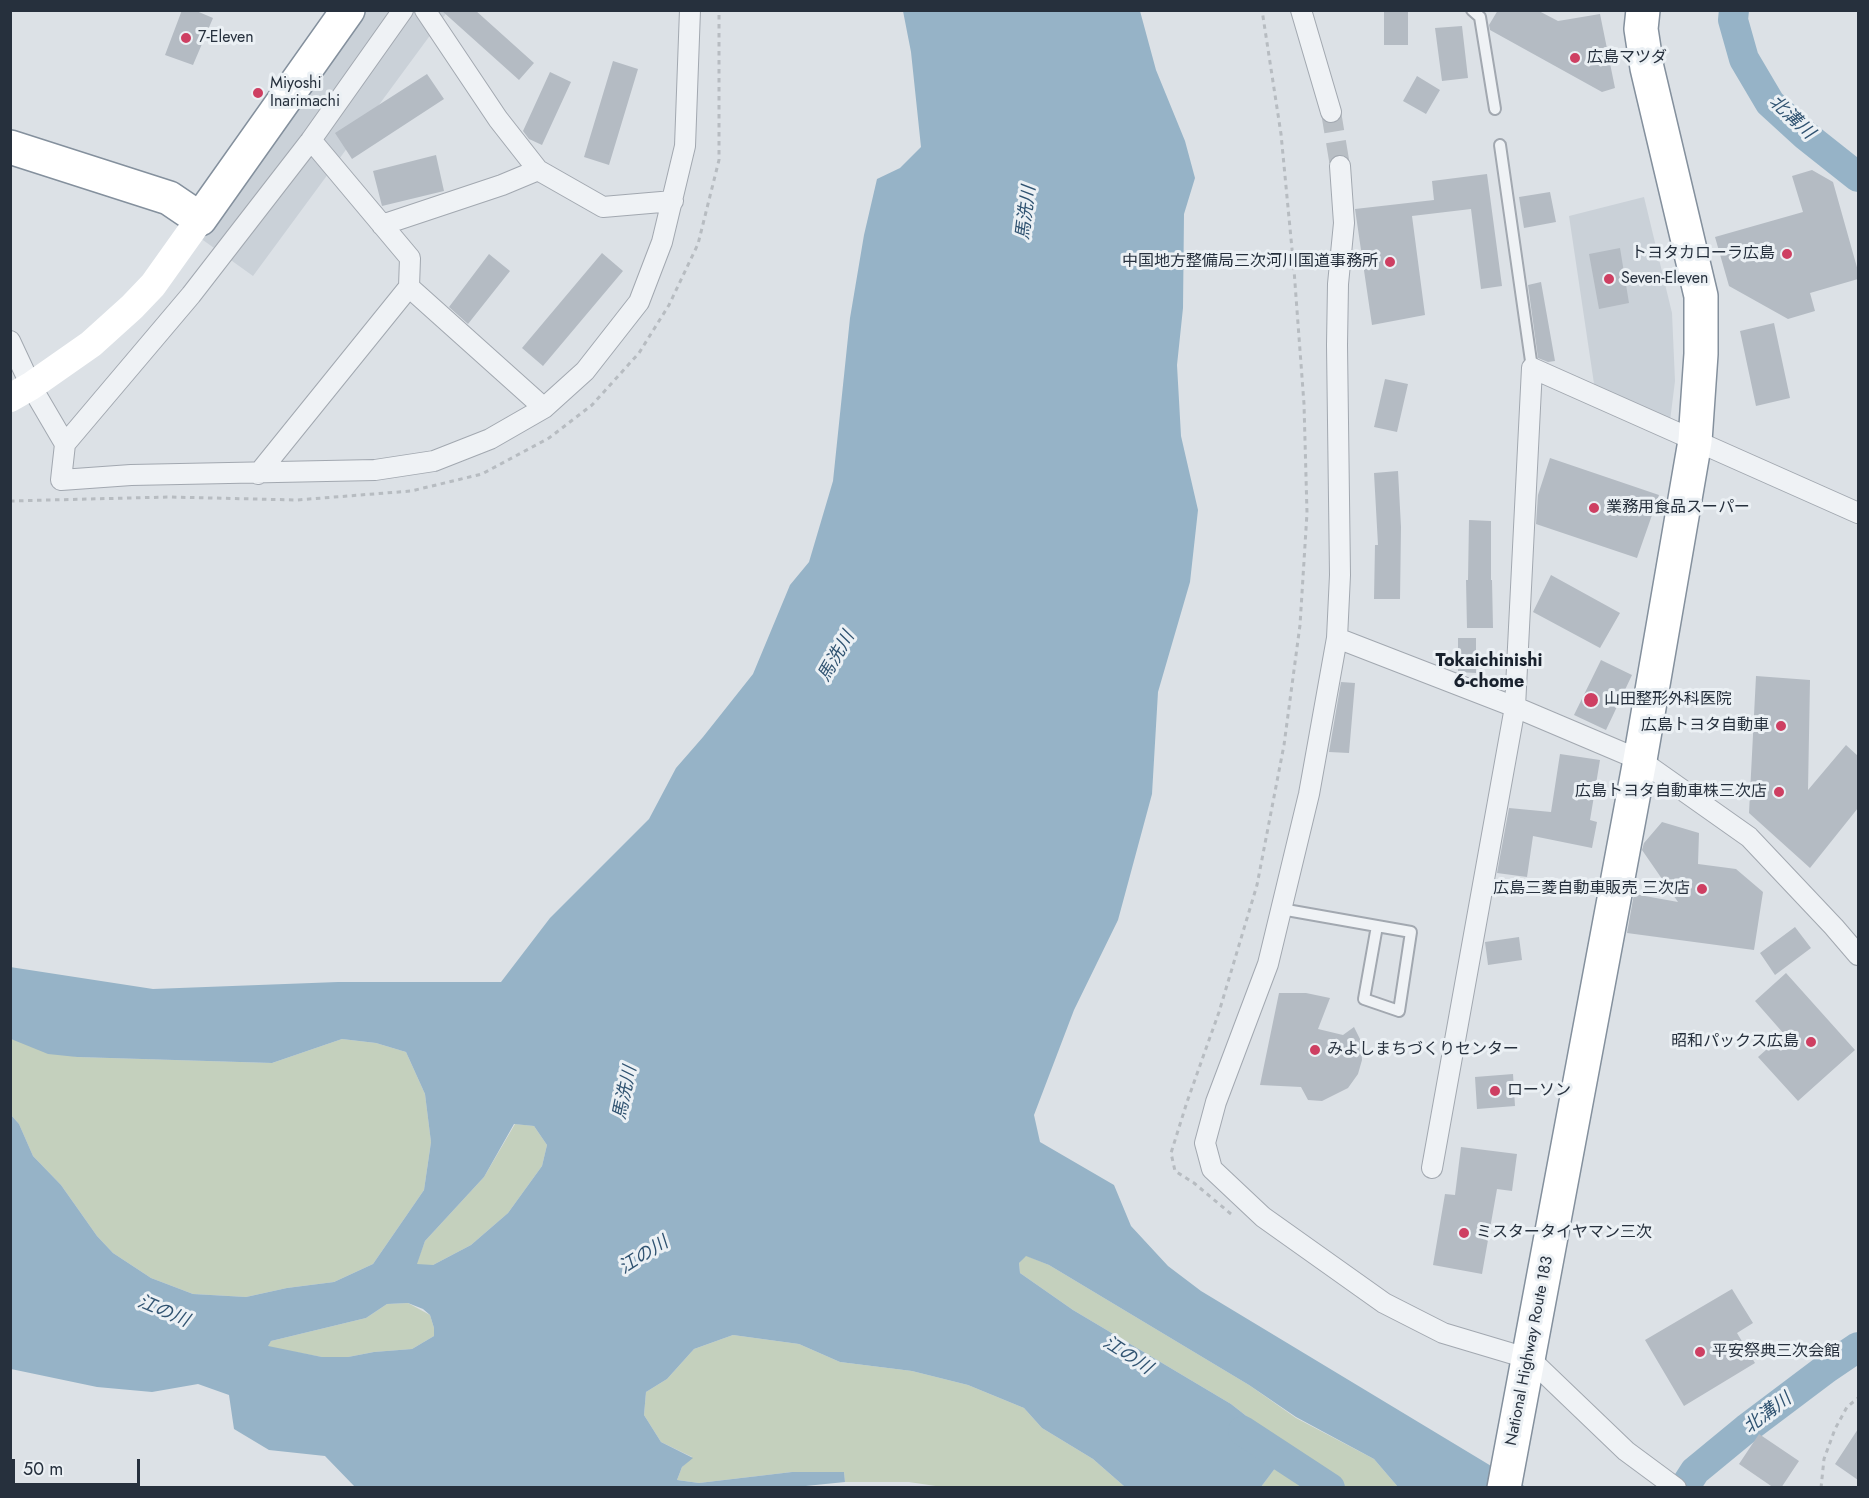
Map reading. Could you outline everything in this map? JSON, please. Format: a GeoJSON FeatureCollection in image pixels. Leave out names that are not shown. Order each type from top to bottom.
{"type":"FeatureCollection","features":[{"type":"Feature","properties":{"kind":"highway"},"geometry":{"type":"LineString","coordinates":[[10,147],[169,198],[200,219],[348,10]]}},
{"type":"Feature","properties":{"kind":"highway","name":"National Highway Route 183"},"geometry":{"type":"LineString","coordinates":[[1504,1488],[1530,1359],[1640,760],[1695,441],[1701,354],[1701,296],[1647,68],[1641,29],[1643,10]]}},
{"type":"Feature","properties":{"kind":"main road"},"geometry":{"type":"LineString","coordinates":[[21,392],[91,344],[132,308],[153,285],[200,219]]}},
{"type":"Feature","properties":{"kind":"street"},"geometry":{"type":"LineString","coordinates":[[403,10],[310,140],[191,295],[65,444],[61,480],[375,470],[434,461],[490,439],[544,408],[585,371],[639,302],[662,242],[685,146],[686,11]]}},
{"type":"Feature","properties":{"kind":"street"},"geometry":{"type":"LineString","coordinates":[[425,10],[498,119],[538,170],[603,207],[673,201]]}},
{"type":"Feature","properties":{"kind":"street"},"geometry":{"type":"LineString","coordinates":[[1300,10],[1331,112]]}},
{"type":"Feature","properties":{"kind":"street"},"geometry":{"type":"LineString","coordinates":[[258,474],[409,287],[410,258],[310,140]]}},
{"type":"Feature","properties":{"kind":"street"},"geometry":{"type":"LineString","coordinates":[[1340,166],[1344,223],[1338,284],[1340,574],[1337,638],[1309,794],[1268,964],[1216,1102],[1205,1143],[1212,1169],[1263,1217],[1384,1303],[1443,1333],[1530,1359],[1626,1451],[1676,1488]]}},
{"type":"Feature","properties":{"kind":"street"},"geometry":{"type":"LineString","coordinates":[[382,225],[502,185],[538,170]]}},
{"type":"Feature","properties":{"kind":"street"},"geometry":{"type":"LineString","coordinates":[[409,287],[544,408]]}},
{"type":"Feature","properties":{"kind":"street"},"geometry":{"type":"LineString","coordinates":[[10,341],[21,392],[65,444]]}},
{"type":"Feature","properties":{"kind":"street"},"geometry":{"type":"LineString","coordinates":[[1432,1168],[1515,707],[1532,368],[1858,513]]}},
{"type":"Feature","properties":{"kind":"street"},"geometry":{"type":"LineString","coordinates":[[1337,638],[1515,707],[1640,760],[1749,837],[1834,927],[1858,956]]}},
{"type":"Feature","properties":{"kind":"lane"},"geometry":{"type":"LineString","coordinates":[[1472,10],[1480,17],[1495,109]]}},
{"type":"Feature","properties":{"kind":"lane"},"geometry":{"type":"LineString","coordinates":[[1500,145],[1532,368]]}},
{"type":"Feature","properties":{"kind":"lane"},"geometry":{"type":"LineString","coordinates":[[1281,909],[1411,932],[1399,1011],[1364,999],[1377,926]]}},
{"type":"Feature","properties":{"kind":"path"},"geometry":{"type":"LineString","coordinates":[[10,501],[169,497],[297,500],[411,491],[482,474],[549,438],[592,405],[639,353],[669,305],[698,244],[719,160],[719,10]]}},
{"type":"Feature","properties":{"kind":"path"},"geometry":{"type":"LineString","coordinates":[[1231,1214],[1194,1183],[1175,1171],[1171,1153],[1219,1012],[1257,885],[1284,745],[1300,625],[1307,513],[1304,404],[1281,134],[1262,10]]}},
{"type":"Feature","properties":{"kind":"path"},"geometry":{"type":"LineString","coordinates":[[1821,1488],[1824,1459],[1835,1429],[1847,1407],[1858,1398]]}},
{"type":"Feature","properties":{"kind":"shaded area"},"geometry":{"type":"Polygon","coordinates":[[[347,11],[448,11],[253,276],[189,230],[347,11]]]}},
{"type":"Feature","properties":{"kind":"shaded area"},"geometry":{"type":"Polygon","coordinates":[[[1644,197],[1672,313],[1675,381],[1669,429],[1596,397],[1569,216],[1644,197]]]}},
{"type":"Feature","properties":{"kind":"green space"},"geometry":{"type":"Polygon","coordinates":[[[11,1039],[77,1057],[272,1063],[342,1039],[376,1043],[406,1052],[425,1094],[431,1142],[424,1190],[373,1264],[334,1282],[287,1288],[246,1297],[193,1294],[151,1278],[113,1253],[97,1236],[61,1185],[33,1156],[19,1124],[11,1115],[11,1039]]]}},
{"type":"Feature","properties":{"kind":"green space"},"geometry":{"type":"Polygon","coordinates":[[[515,1124],[534,1126],[547,1145],[542,1166],[508,1213],[471,1245],[433,1265],[416,1265],[425,1241],[484,1177],[515,1124]]]}},
{"type":"Feature","properties":{"kind":"green space"},"geometry":{"type":"Polygon","coordinates":[[[1025,1255],[1049,1265],[1249,1385],[1296,1418],[1374,1459],[1398,1487],[1261,1487],[1276,1467],[1277,1440],[1231,1404],[1073,1310],[1020,1273],[1019,1263],[1025,1255]]]}},
{"type":"Feature","properties":{"kind":"green space"},"geometry":{"type":"Polygon","coordinates":[[[408,1303],[430,1315],[434,1328],[434,1336],[412,1349],[348,1357],[322,1357],[267,1347],[271,1341],[366,1318],[387,1304],[408,1303]]]}},
{"type":"Feature","properties":{"kind":"green space"},"geometry":{"type":"Polygon","coordinates":[[[733,1335],[799,1344],[840,1362],[912,1371],[968,1385],[1024,1408],[1042,1428],[1093,1459],[1125,1487],[949,1488],[909,1482],[845,1482],[844,1472],[792,1472],[699,1483],[677,1480],[682,1467],[692,1457],[661,1442],[644,1415],[646,1392],[667,1379],[694,1349],[733,1335]]]}},
{"type":"Feature","properties":{"kind":"water","name":"馬洗川"},"geometry":{"type":"Polygon","coordinates":[[[903,11],[1140,11],[1156,70],[1185,141],[1195,178],[1184,214],[1183,308],[1177,365],[1181,436],[1198,510],[1190,582],[1158,692],[1152,794],[1118,920],[1074,1010],[1034,1115],[1040,1142],[1114,1185],[1131,1226],[1168,1266],[1201,1291],[1526,1487],[1398,1487],[1374,1459],[1296,1417],[1249,1385],[1049,1265],[1026,1256],[1019,1263],[1020,1273],[1073,1310],[1231,1404],[1277,1440],[1276,1467],[1261,1487],[1125,1487],[1093,1459],[1042,1428],[1024,1408],[968,1385],[912,1371],[840,1362],[799,1344],[733,1335],[694,1349],[667,1379],[646,1392],[644,1415],[661,1442],[693,1458],[682,1467],[677,1480],[699,1483],[792,1472],[844,1472],[845,1482],[786,1488],[355,1487],[325,1456],[269,1450],[234,1429],[229,1395],[198,1384],[152,1392],[97,1387],[11,1369],[11,1115],[19,1124],[33,1156],[61,1185],[97,1236],[113,1253],[151,1278],[193,1294],[246,1297],[287,1288],[334,1282],[373,1264],[424,1190],[431,1142],[425,1094],[406,1052],[376,1043],[342,1039],[272,1063],[77,1057],[48,1054],[11,1039],[10,967],[153,989],[338,982],[501,982],[550,918],[649,819],[676,768],[753,674],[790,585],[809,562],[833,481],[850,318],[864,235],[877,179],[900,168],[921,147],[911,52],[903,11]],[[514,1124],[484,1177],[425,1241],[417,1264],[433,1265],[471,1245],[508,1213],[542,1166],[547,1145],[534,1126],[514,1124]],[[408,1303],[387,1304],[366,1318],[271,1341],[268,1346],[322,1357],[348,1357],[412,1349],[434,1336],[434,1328],[430,1315],[423,1309],[408,1303]]]}},
{"type":"Feature","properties":{"kind":"building"},"geometry":{"type":"Polygon","coordinates":[[[182,10],[194,10],[213,18],[193,65],[165,55],[182,10]]]}},
{"type":"Feature","properties":{"kind":"building"},"geometry":{"type":"Polygon","coordinates":[[[441,10],[475,10],[534,63],[519,80],[441,10]]]}},
{"type":"Feature","properties":{"kind":"building"},"geometry":{"type":"Polygon","coordinates":[[[1384,10],[1408,10],[1408,45],[1384,45],[1384,10]]]}},
{"type":"Feature","properties":{"kind":"building","name":"広島マツダ"},"geometry":{"type":"Polygon","coordinates":[[[1498,10],[1537,10],[1558,21],[1600,14],[1615,88],[1602,92],[1490,30],[1489,25],[1498,10]]]}},
{"type":"Feature","properties":{"kind":"building"},"geometry":{"type":"Polygon","coordinates":[[[1462,26],[1468,78],[1442,81],[1435,28],[1462,26]]]}},
{"type":"Feature","properties":{"kind":"building"},"geometry":{"type":"Polygon","coordinates":[[[613,61],[638,69],[609,165],[584,157],[613,61]]]}},
{"type":"Feature","properties":{"kind":"building"},"geometry":{"type":"Polygon","coordinates":[[[550,72],[571,82],[542,145],[529,139],[523,131],[550,72]]]}},
{"type":"Feature","properties":{"kind":"building"},"geometry":{"type":"Polygon","coordinates":[[[427,74],[444,99],[352,159],[335,133],[427,74]]]}},
{"type":"Feature","properties":{"kind":"building"},"geometry":{"type":"Polygon","coordinates":[[[1417,76],[1440,90],[1426,114],[1403,101],[1417,76]]]}},
{"type":"Feature","properties":{"kind":"building"},"geometry":{"type":"Polygon","coordinates":[[[436,155],[444,191],[382,206],[373,171],[436,155]]]}},
{"type":"Feature","properties":{"kind":"building","name":"トヨタカローラ広島"},"geometry":{"type":"Polygon","coordinates":[[[1812,170],[1833,182],[1858,271],[1858,279],[1810,293],[1815,311],[1788,319],[1729,286],[1715,237],[1803,212],[1792,176],[1812,170]]]}},
{"type":"Feature","properties":{"kind":"building","name":"中国地方整備局三次河川国道事務所"},"geometry":{"type":"Polygon","coordinates":[[[1487,174],[1502,286],[1481,289],[1471,209],[1412,216],[1425,315],[1372,325],[1355,209],[1434,200],[1432,181],[1487,174]]]}},
{"type":"Feature","properties":{"kind":"building"},"geometry":{"type":"Polygon","coordinates":[[[1550,192],[1556,222],[1524,228],[1519,197],[1550,192]]]}},
{"type":"Feature","properties":{"kind":"building"},"geometry":{"type":"Polygon","coordinates":[[[1620,248],[1629,303],[1599,309],[1589,254],[1620,248]]]}},
{"type":"Feature","properties":{"kind":"building"},"geometry":{"type":"Polygon","coordinates":[[[602,253],[623,271],[543,366],[522,348],[602,253]]]}},
{"type":"Feature","properties":{"kind":"building"},"geometry":{"type":"Polygon","coordinates":[[[489,254],[510,271],[468,324],[449,307],[489,254]]]}},
{"type":"Feature","properties":{"kind":"building"},"geometry":{"type":"Polygon","coordinates":[[[1541,282],[1555,361],[1548,362],[1538,358],[1528,285],[1541,282]]]}},
{"type":"Feature","properties":{"kind":"building"},"geometry":{"type":"Polygon","coordinates":[[[1774,323],[1790,398],[1756,406],[1740,331],[1774,323]]]}},
{"type":"Feature","properties":{"kind":"building"},"geometry":{"type":"Polygon","coordinates":[[[1385,379],[1408,384],[1397,432],[1374,427],[1385,379]]]}},
{"type":"Feature","properties":{"kind":"building"},"geometry":{"type":"Polygon","coordinates":[[[1550,458],[1659,495],[1637,558],[1536,524],[1538,495],[1550,458]]]}},
{"type":"Feature","properties":{"kind":"building"},"geometry":{"type":"Polygon","coordinates":[[[1398,471],[1401,527],[1400,599],[1374,599],[1375,545],[1378,545],[1374,473],[1398,471]]]}},
{"type":"Feature","properties":{"kind":"building"},"geometry":{"type":"Polygon","coordinates":[[[1469,520],[1491,521],[1493,628],[1467,628],[1466,580],[1468,580],[1469,520]]]}},
{"type":"Feature","properties":{"kind":"building"},"geometry":{"type":"Polygon","coordinates":[[[1551,575],[1620,613],[1600,648],[1533,612],[1551,575]]]}},
{"type":"Feature","properties":{"kind":"building"},"geometry":{"type":"Polygon","coordinates":[[[1458,638],[1476,638],[1476,673],[1458,672],[1458,638]]]}},
{"type":"Feature","properties":{"kind":"building"},"geometry":{"type":"Polygon","coordinates":[[[1601,660],[1632,675],[1606,730],[1574,715],[1601,660]]]}},
{"type":"Feature","properties":{"kind":"building","name":"広島トヨタ自動車"},"geometry":{"type":"Polygon","coordinates":[[[1756,676],[1810,680],[1808,790],[1846,745],[1858,756],[1858,808],[1810,868],[1749,813],[1756,676]]]}},
{"type":"Feature","properties":{"kind":"building"},"geometry":{"type":"Polygon","coordinates":[[[1341,682],[1355,683],[1349,753],[1329,752],[1341,682]]]}},
{"type":"Feature","properties":{"kind":"building"},"geometry":{"type":"Polygon","coordinates":[[[1560,754],[1600,760],[1590,820],[1597,822],[1592,848],[1533,836],[1527,877],[1497,873],[1509,808],[1551,812],[1560,754]]]}},
{"type":"Feature","properties":{"kind":"building","name":"広島三菱自動車販売 三次店"},"geometry":{"type":"Polygon","coordinates":[[[1662,822],[1699,833],[1698,864],[1736,869],[1763,892],[1754,950],[1627,933],[1634,894],[1678,902],[1642,850],[1644,843],[1662,822]]]}},
{"type":"Feature","properties":{"kind":"building"},"geometry":{"type":"Polygon","coordinates":[[[1795,927],[1811,948],[1775,975],[1760,953],[1795,927]]]}},
{"type":"Feature","properties":{"kind":"building"},"geometry":{"type":"Polygon","coordinates":[[[1519,937],[1522,960],[1488,965],[1485,942],[1519,937]]]}},
{"type":"Feature","properties":{"kind":"building","name":"昭和パックス広島"},"geometry":{"type":"Polygon","coordinates":[[[1786,973],[1855,1050],[1798,1101],[1758,1057],[1784,1034],[1755,1001],[1786,973]]]}},
{"type":"Feature","properties":{"kind":"building","name":"みよしまちづくりセンター"},"geometry":{"type":"Polygon","coordinates":[[[1279,993],[1306,993],[1330,998],[1318,1029],[1343,1035],[1354,1027],[1361,1041],[1362,1060],[1358,1074],[1348,1088],[1322,1101],[1308,1100],[1301,1087],[1260,1085],[1279,993]]]}},
{"type":"Feature","properties":{"kind":"building","name":"ローソン"},"geometry":{"type":"Polygon","coordinates":[[[1513,1074],[1515,1106],[1477,1109],[1475,1077],[1513,1074]]]}},
{"type":"Feature","properties":{"kind":"building"},"geometry":{"type":"Polygon","coordinates":[[[1461,1147],[1517,1154],[1512,1191],[1497,1189],[1482,1274],[1433,1265],[1445,1194],[1455,1195],[1461,1147]]]}},
{"type":"Feature","properties":{"kind":"building","name":"平安祭典三次会館"},"geometry":{"type":"Polygon","coordinates":[[[1732,1289],[1753,1323],[1737,1333],[1755,1363],[1684,1406],[1645,1340],[1732,1289]]]}},
{"type":"Feature","properties":{"kind":"building"},"geometry":{"type":"Polygon","coordinates":[[[1858,1429],[1858,1480],[1835,1464],[1858,1429]]]}},
{"type":"Feature","properties":{"kind":"building"},"geometry":{"type":"Polygon","coordinates":[[[1759,1434],[1799,1461],[1781,1488],[1774,1488],[1739,1464],[1759,1434]]]}},
{"type":"Feature","properties":{"kind":"waterway","name":"北溝川"},"geometry":{"type":"LineString","coordinates":[[1734,10],[1733,20],[1744,59],[1770,103],[1805,135],[1858,177]]}},
{"type":"Feature","properties":{"kind":"waterway","name":"北溝川"},"geometry":{"type":"LineString","coordinates":[[1684,1488],[1695,1471],[1746,1429],[1858,1347]]}},
{"type":"Feature","properties":{"kind":"waterway","name":"江の川"},"geometry":{"type":"LineString","coordinates":[[1243,1431],[1330,1488]]}},
{"type":"Feature","properties":{"kind":"tunnel"},"geometry":{"type":"LineString","coordinates":[[1331,112],[1340,166]]}},
{"type":"Feature","properties":{"kind":"place","name":"7-Eleven"},"geometry":{"type":"Point","coordinates":[186,38]}},
{"type":"Feature","properties":{"kind":"place","name":"広島マツダ"},"geometry":{"type":"Point","coordinates":[1575,58]}},
{"type":"Feature","properties":{"kind":"place","name":"Miyoshi Inarimachi"},"geometry":{"type":"Point","coordinates":[258,93]}},
{"type":"Feature","properties":{"kind":"place","name":"トヨタカローラ広島"},"geometry":{"type":"Point","coordinates":[1787,254]}},
{"type":"Feature","properties":{"kind":"place","name":"中国地方整備局三次河川国道事務所"},"geometry":{"type":"Point","coordinates":[1390,262]}},
{"type":"Feature","properties":{"kind":"place","name":"Seven-Eleven"},"geometry":{"type":"Point","coordinates":[1609,279]}},
{"type":"Feature","properties":{"kind":"place","name":"業務用食品スーパー"},"geometry":{"type":"Point","coordinates":[1594,508]}},
{"type":"Feature","properties":{"kind":"place","name":"山田整形外科医院"},"geometry":{"type":"Point","coordinates":[1591,700]}},
{"type":"Feature","properties":{"kind":"place","name":"広島トヨタ自動車"},"geometry":{"type":"Point","coordinates":[1781,726]}},
{"type":"Feature","properties":{"kind":"place","name":"広島トヨタ自動車株三次店"},"geometry":{"type":"Point","coordinates":[1779,792]}},
{"type":"Feature","properties":{"kind":"place","name":"広島三菱自動車販売 三次店"},"geometry":{"type":"Point","coordinates":[1702,889]}},
{"type":"Feature","properties":{"kind":"place","name":"昭和パックス広島"},"geometry":{"type":"Point","coordinates":[1811,1042]}},
{"type":"Feature","properties":{"kind":"place","name":"みよしまちづくりセンター"},"geometry":{"type":"Point","coordinates":[1315,1050]}},
{"type":"Feature","properties":{"kind":"place","name":"ローソン"},"geometry":{"type":"Point","coordinates":[1495,1091]}},
{"type":"Feature","properties":{"kind":"place","name":"ミスタータイヤマン三次"},"geometry":{"type":"Point","coordinates":[1464,1233]}},
{"type":"Feature","properties":{"kind":"place","name":"平安祭典三次会館"},"geometry":{"type":"Point","coordinates":[1700,1352]}},
{"type":"Feature","properties":{"kind":"district","name":"Tokaichinishi 6-chome"},"geometry":{"type":"Point","coordinates":[1489,672]}}]}
